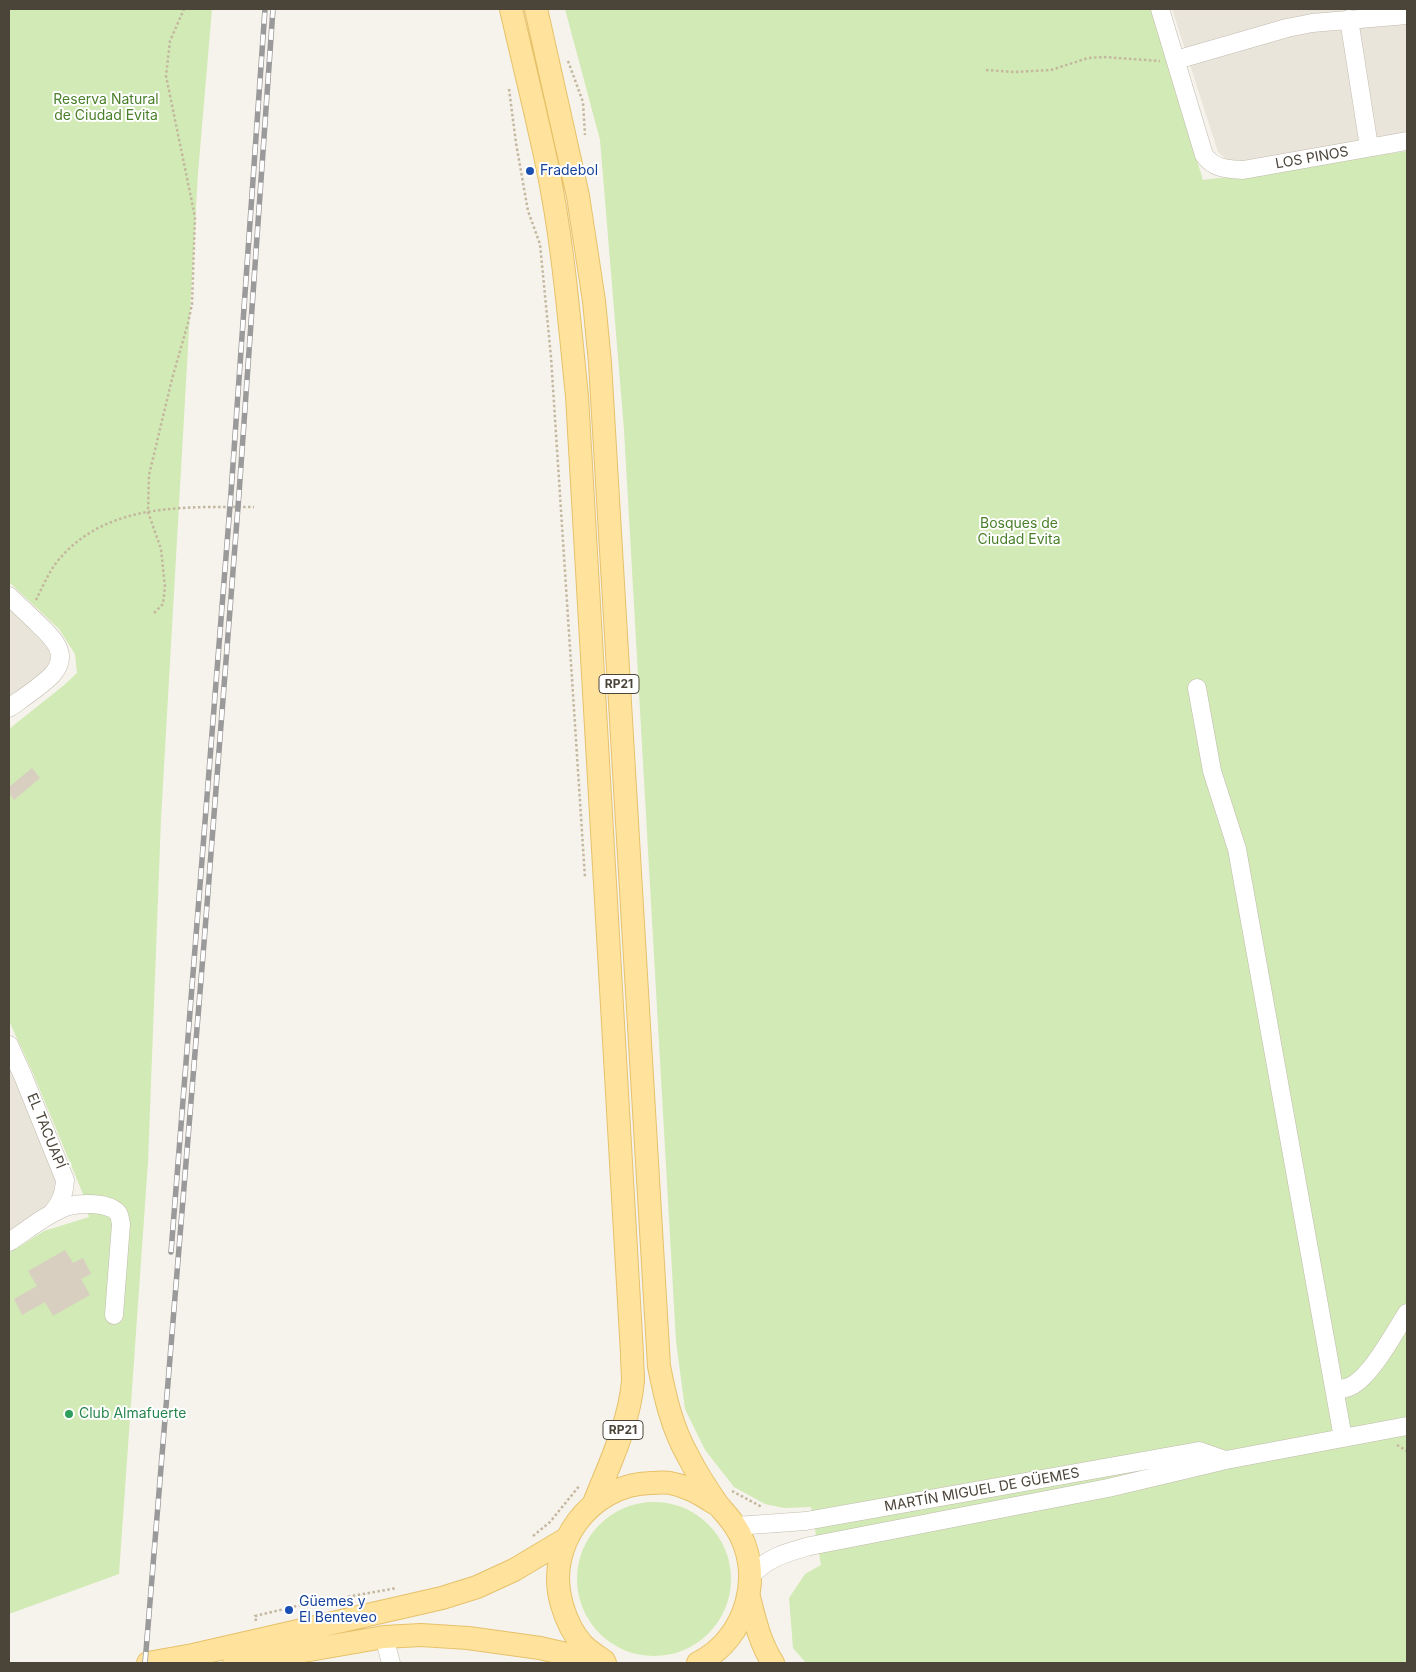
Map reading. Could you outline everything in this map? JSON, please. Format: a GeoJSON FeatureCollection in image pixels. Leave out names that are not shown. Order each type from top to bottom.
{"type":"FeatureCollection","features":[{"type":"Feature","properties":{"kind":"main road","name":"RP21"},"geometry":{"type":"LineString","coordinates":[[512,9],[547,166],[557,224],[566,284],[577,396],[632,1354],[633,1380],[628,1409],[620,1438],[594,1503]]}},
{"type":"Feature","properties":{"kind":"main road","name":"RP21"},"geometry":{"type":"LineString","coordinates":[[536,9],[578,196],[594,300],[599,354],[659,1366],[667,1404],[677,1433],[700,1480],[736,1526],[747,1550],[750,1587],[758,1633],[773,1663]]}},
{"type":"Feature","properties":{"kind":"main road","name":"RP21"},"geometry":{"type":"LineString","coordinates":[[606,1663],[583,1644],[567,1621],[558,1594],[558,1566],[566,1539],[576,1521],[594,1503],[615,1490],[637,1483],[668,1482],[694,1490],[719,1506]]}},
{"type":"Feature","properties":{"kind":"main road"},"geometry":{"type":"LineString","coordinates":[[234,1663],[283,1644],[477,1587],[514,1570],[566,1539]]}},
{"type":"Feature","properties":{"kind":"main road","name":"RP21"},"geometry":{"type":"LineString","coordinates":[[698,1663],[710,1657],[730,1638],[743,1616],[750,1587]]}},
{"type":"Feature","properties":{"kind":"main road"},"geometry":{"type":"LineString","coordinates":[[148,1663],[258,1640],[283,1644],[421,1635],[468,1638],[540,1648],[606,1663]]}},
{"type":"Feature","properties":{"kind":"street"},"geometry":{"type":"LineString","coordinates":[[1160,9],[1176,60],[1312,22],[1357,15],[1407,15]]}},
{"type":"Feature","properties":{"kind":"street"},"geometry":{"type":"LineString","coordinates":[[1357,15],[1369,147]]}},
{"type":"Feature","properties":{"kind":"street","name":"LOS PINOS"},"geometry":{"type":"LineString","coordinates":[[1176,60],[1204,155],[1216,167],[1243,170],[1407,141]]}},
{"type":"Feature","properties":{"kind":"street"},"geometry":{"type":"LineString","coordinates":[[9,596],[52,636],[59,647],[60,656],[58,666],[52,675],[9,708]]}},
{"type":"Feature","properties":{"kind":"street"},"geometry":{"type":"LineString","coordinates":[[1196,688],[1212,770],[1237,849],[1243,878],[1343,1438]]}},
{"type":"Feature","properties":{"kind":"street","name":"EL TACUAPÍ"},"geometry":{"type":"LineString","coordinates":[[9,1046],[23,1076],[64,1180],[64,1194],[58,1206],[49,1217]]}},
{"type":"Feature","properties":{"kind":"street"},"geometry":{"type":"LineString","coordinates":[[9,1242],[69,1206],[100,1204],[111,1207],[119,1214],[121,1224],[114,1315]]}},
{"type":"Feature","properties":{"kind":"street"},"geometry":{"type":"LineString","coordinates":[[1335,1391],[1353,1385],[1362,1377],[1372,1366],[1407,1313]]}},
{"type":"Feature","properties":{"kind":"street","name":"MARTÍN MIGUEL DE GÜEMES"},"geometry":{"type":"LineString","coordinates":[[750,1587],[760,1565],[778,1556],[810,1546],[1108,1488],[1226,1460],[1407,1426]]}},
{"type":"Feature","properties":{"kind":"street","name":"MARTÍN MIGUEL DE GÜEMES"},"geometry":{"type":"LineString","coordinates":[[736,1526],[806,1521],[1199,1452],[1226,1460]]}},
{"type":"Feature","properties":{"kind":"street"},"geometry":{"type":"LineString","coordinates":[[384,1637],[391,1663]]}},
{"type":"Feature","properties":{"kind":"path"},"geometry":{"type":"LineString","coordinates":[[154,613],[163,604],[165,587],[161,549],[148,512],[149,475],[192,304],[194,217],[166,76],[170,41],[184,9]]}},
{"type":"Feature","properties":{"kind":"path"},"geometry":{"type":"LineString","coordinates":[[986,70],[1014,72],[1051,70],[1088,58],[1104,57],[1170,62],[1176,60]]}},
{"type":"Feature","properties":{"kind":"path"},"geometry":{"type":"LineString","coordinates":[[508,80],[516,143],[528,211],[540,244],[551,358],[585,883]]}},
{"type":"Feature","properties":{"kind":"path"},"geometry":{"type":"LineString","coordinates":[[33,605],[56,564],[81,538],[106,523],[148,512],[184,507],[254,507]]}},
{"type":"Feature","properties":{"kind":"path"},"geometry":{"type":"LineString","coordinates":[[527,1540],[550,1522],[581,1484]]}},
{"type":"Feature","properties":{"kind":"path"},"geometry":{"type":"LineString","coordinates":[[258,1640],[255,1616],[301,1605],[403,1586]]}},
{"type":"Feature","properties":{"kind":"shaded area"},"geometry":{"type":"Polygon","coordinates":[[[1172,9],[1407,9],[1407,136],[1240,164],[1227,160],[1218,152],[1172,9]]]}},
{"type":"Feature","properties":{"kind":"shaded area"},"geometry":{"type":"Polygon","coordinates":[[[9,596],[60,656],[9,708],[9,596]]]}},
{"type":"Feature","properties":{"kind":"shaded area"},"geometry":{"type":"Polygon","coordinates":[[[9,1045],[64,1194],[9,1242],[9,1045]]]}},
{"type":"Feature","properties":{"kind":"green space","name":"Reserva Natural de Ciudad Evita"},"geometry":{"type":"Polygon","coordinates":[[[9,9],[212,9],[198,173],[161,819],[148,1162],[119,1574],[9,1614],[9,1253],[44,1231],[89,1217],[83,1194],[9,1021],[9,729],[77,673],[75,654],[59,629],[9,582],[9,9]]]}},
{"type":"Feature","properties":{"kind":"green space","name":"Bosques de Ciudad Evita"},"geometry":{"type":"Polygon","coordinates":[[[565,9],[1151,9],[1203,180],[1270,172],[1407,151],[1407,1663],[806,1663],[793,1648],[789,1598],[805,1574],[821,1565],[811,1507],[784,1508],[765,1504],[734,1487],[705,1450],[685,1409],[676,1341],[624,430],[600,140],[565,9]]]}},
{"type":"Feature","properties":{"kind":"green space"},"geometry":{"type":"Polygon","coordinates":[[[654,1502],[669,1503],[684,1508],[709,1524],[725,1549],[730,1564],[730,1594],[725,1609],[709,1634],[684,1650],[669,1655],[654,1656],[639,1655],[624,1650],[599,1634],[583,1609],[578,1594],[577,1579],[578,1564],[583,1549],[599,1524],[624,1508],[639,1503],[654,1502]]]}},
{"type":"Feature","properties":{"kind":"building"},"geometry":{"type":"Polygon","coordinates":[[[32,768],[40,778],[14,800],[9,793],[9,787],[32,768]]]}},
{"type":"Feature","properties":{"kind":"building"},"geometry":{"type":"Polygon","coordinates":[[[65,1250],[73,1263],[83,1258],[91,1274],[81,1279],[90,1295],[53,1316],[45,1302],[22,1315],[14,1299],[37,1286],[28,1271],[65,1250]]]}},
{"type":"Feature","properties":{"kind":"railway"},"geometry":{"type":"LineString","coordinates":[[171,1252],[231,493],[265,9]]}},
{"type":"Feature","properties":{"kind":"railway"},"geometry":{"type":"LineString","coordinates":[[145,1663],[239,494],[273,9]]}},
{"type":"Feature","properties":{"kind":"place","name":"Fradebol"},"geometry":{"type":"Point","coordinates":[530,171]}},
{"type":"Feature","properties":{"kind":"place","name":"Club Almafuerte"},"geometry":{"type":"Point","coordinates":[69,1414]}},
{"type":"Feature","properties":{"kind":"place","name":"Güemes y El Benteveo"},"geometry":{"type":"Point","coordinates":[289,1610]}}]}
